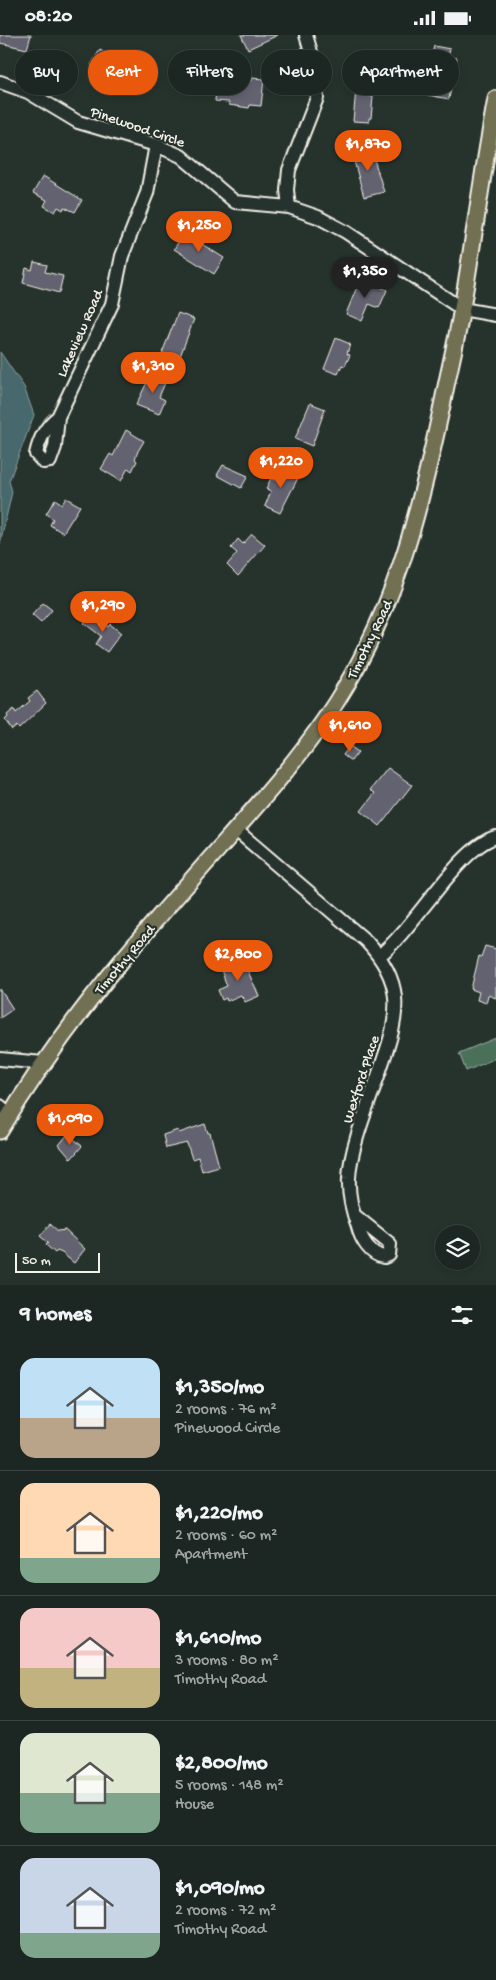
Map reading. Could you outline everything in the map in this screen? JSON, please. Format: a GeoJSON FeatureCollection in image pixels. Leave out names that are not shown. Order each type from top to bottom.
{"type":"FeatureCollection","features":[{"type":"Feature","properties":{"kind":"main road","name":"Timothy Road"},"geometry":{"type":"LineString","coordinates":[[0,1131],[5,1110],[108,976],[287,771],[326,718],[355,669],[390,597],[409,545],[422,499],[462,309],[493,131],[496,99]]}},
{"type":"Feature","properties":{"kind":"street"},"geometry":{"type":"LineString","coordinates":[[289,207],[287,190],[289,170],[316,98],[315,66],[306,35]]}},
{"type":"Feature","properties":{"kind":"street","name":"Pinewood Circle"},"geometry":{"type":"LineString","coordinates":[[0,82],[28,92],[78,122],[156,145],[181,156],[226,197],[235,202],[289,207],[318,217],[346,232],[462,309]]}},
{"type":"Feature","properties":{"kind":"street","name":"Lakeview Road"},"geometry":{"type":"LineString","coordinates":[[58,417],[112,304],[122,256],[147,193],[156,145]]}},
{"type":"Feature","properties":{"kind":"street"},"geometry":{"type":"LineString","coordinates":[[462,309],[496,315]]}},
{"type":"Feature","properties":{"kind":"street","name":"Wexford Place"},"geometry":{"type":"LineString","coordinates":[[236,830],[366,941],[379,956],[394,989],[394,1022],[388,1048],[351,1159],[349,1189],[354,1215]]}},
{"type":"Feature","properties":{"kind":"street"},"geometry":{"type":"LineString","coordinates":[[379,956],[404,933],[464,860],[484,842],[496,837]]}},
{"type":"Feature","properties":{"kind":"street"},"geometry":{"type":"LineString","coordinates":[[0,1059],[43,1063]]}},
{"type":"Feature","properties":{"kind":"green space"},"geometry":{"type":"Polygon","coordinates":[[[496,1038],[496,1058],[466,1071],[459,1053],[496,1038]]]}},
{"type":"Feature","properties":{"kind":"water"},"geometry":{"type":"Polygon","coordinates":[[[0,352],[24,387],[34,415],[9,481],[12,492],[0,544],[0,352]]]}},
{"type":"Feature","properties":{"kind":"building"},"geometry":{"type":"Polygon","coordinates":[[[0,35],[31,35],[27,49],[0,43],[0,35]]]}},
{"type":"Feature","properties":{"kind":"building"},"geometry":{"type":"Polygon","coordinates":[[[241,35],[278,35],[248,49],[241,35]]]}},
{"type":"Feature","properties":{"kind":"building"},"geometry":{"type":"Polygon","coordinates":[[[434,46],[450,49],[450,50],[433,50],[434,46]]]}},
{"type":"Feature","properties":{"kind":"building"},"geometry":{"type":"Polygon","coordinates":[[[252,78],[261,79],[261,106],[250,105],[249,108],[229,105],[229,102],[215,101],[216,95],[251,95],[252,78]]]}},
{"type":"Feature","properties":{"kind":"building"},"geometry":{"type":"Polygon","coordinates":[[[355,95],[370,95],[373,97],[369,122],[353,121],[355,95]]]}},
{"type":"Feature","properties":{"kind":"building"},"geometry":{"type":"Polygon","coordinates":[[[428,95],[450,95],[449,99],[428,95]]]}},
{"type":"Feature","properties":{"kind":"building"},"geometry":{"type":"Polygon","coordinates":[[[370,146],[384,192],[364,197],[354,161],[357,160],[354,150],[370,146]]]}},
{"type":"Feature","properties":{"kind":"building"},"geometry":{"type":"Polygon","coordinates":[[[43,176],[82,200],[75,212],[64,207],[63,210],[58,207],[55,212],[44,206],[47,200],[33,193],[43,176]]]}},
{"type":"Feature","properties":{"kind":"building"},"geometry":{"type":"Polygon","coordinates":[[[184,233],[224,258],[214,274],[174,249],[184,233]]]}},
{"type":"Feature","properties":{"kind":"building"},"geometry":{"type":"Polygon","coordinates":[[[34,262],[47,265],[45,272],[63,276],[59,293],[23,283],[26,268],[32,270],[34,262]]]}},
{"type":"Feature","properties":{"kind":"building"},"geometry":{"type":"Polygon","coordinates":[[[361,277],[387,290],[379,308],[369,304],[362,321],[346,314],[361,277]]]}},
{"type":"Feature","properties":{"kind":"building"},"geometry":{"type":"Polygon","coordinates":[[[178,313],[194,319],[179,359],[162,353],[178,313]]]}},
{"type":"Feature","properties":{"kind":"building"},"geometry":{"type":"Polygon","coordinates":[[[336,338],[350,344],[347,354],[350,355],[345,366],[342,365],[338,374],[324,369],[336,338]]]}},
{"type":"Feature","properties":{"kind":"building"},"geometry":{"type":"Polygon","coordinates":[[[152,372],[167,378],[159,397],[165,400],[159,414],[136,405],[152,372]]]}},
{"type":"Feature","properties":{"kind":"building"},"geometry":{"type":"Polygon","coordinates":[[[310,403],[325,409],[312,446],[295,439],[310,403]]]}},
{"type":"Feature","properties":{"kind":"building"},"geometry":{"type":"Polygon","coordinates":[[[126,430],[144,441],[138,451],[135,459],[137,461],[132,471],[128,468],[121,481],[101,469],[110,454],[113,456],[126,430]]]}},
{"type":"Feature","properties":{"kind":"building"},"geometry":{"type":"Polygon","coordinates":[[[223,465],[248,476],[241,488],[217,475],[223,465]]]}},
{"type":"Feature","properties":{"kind":"building"},"geometry":{"type":"Polygon","coordinates":[[[282,466],[300,474],[280,513],[265,506],[271,491],[266,489],[271,478],[276,480],[282,466]]]}},
{"type":"Feature","properties":{"kind":"building"},"geometry":{"type":"Polygon","coordinates":[[[66,498],[80,506],[63,533],[50,525],[53,519],[46,514],[55,499],[62,504],[66,498]]]}},
{"type":"Feature","properties":{"kind":"building"},"geometry":{"type":"Polygon","coordinates":[[[252,534],[265,545],[238,576],[227,565],[237,553],[231,548],[238,539],[243,544],[252,534]]]}},
{"type":"Feature","properties":{"kind":"building"},"geometry":{"type":"Polygon","coordinates":[[[43,603],[52,610],[41,623],[32,615],[43,603]]]}},
{"type":"Feature","properties":{"kind":"building"},"geometry":{"type":"Polygon","coordinates":[[[91,614],[108,627],[110,624],[121,633],[107,652],[96,644],[101,636],[84,623],[91,614]]]}},
{"type":"Feature","properties":{"kind":"building"},"geometry":{"type":"Polygon","coordinates":[[[37,691],[46,703],[19,729],[17,726],[12,730],[5,720],[8,717],[7,715],[14,709],[16,713],[30,701],[28,698],[37,691]]]}},
{"type":"Feature","properties":{"kind":"building"},"geometry":{"type":"Polygon","coordinates":[[[350,746],[358,752],[351,761],[343,755],[350,746]]]}},
{"type":"Feature","properties":{"kind":"building"},"geometry":{"type":"Polygon","coordinates":[[[388,768],[412,785],[380,826],[361,811],[375,793],[370,790],[388,768]]]}},
{"type":"Feature","properties":{"kind":"building"},"geometry":{"type":"Polygon","coordinates":[[[485,946],[496,949],[496,998],[488,995],[486,1003],[477,1000],[479,992],[471,989],[479,956],[481,957],[485,946]]]}},
{"type":"Feature","properties":{"kind":"building"},"geometry":{"type":"Polygon","coordinates":[[[242,958],[259,996],[245,1002],[241,995],[227,1001],[226,998],[222,1000],[218,990],[227,986],[220,967],[242,958]]]}},
{"type":"Feature","properties":{"kind":"building"},"geometry":{"type":"Polygon","coordinates":[[[0,989],[13,1009],[0,1018],[0,989]]]}},
{"type":"Feature","properties":{"kind":"building"},"geometry":{"type":"Polygon","coordinates":[[[205,1124],[208,1133],[210,1133],[219,1166],[202,1171],[198,1157],[192,1159],[187,1143],[166,1148],[163,1135],[178,1130],[179,1133],[205,1124]]]}},
{"type":"Feature","properties":{"kind":"building"},"geometry":{"type":"Polygon","coordinates":[[[68,1134],[82,1146],[71,1159],[59,1145],[68,1134]]]}},
{"type":"Feature","properties":{"kind":"building"},"geometry":{"type":"Polygon","coordinates":[[[50,1224],[58,1231],[65,1230],[85,1249],[74,1263],[62,1253],[57,1251],[55,1253],[40,1236],[50,1224]]]}}]}
